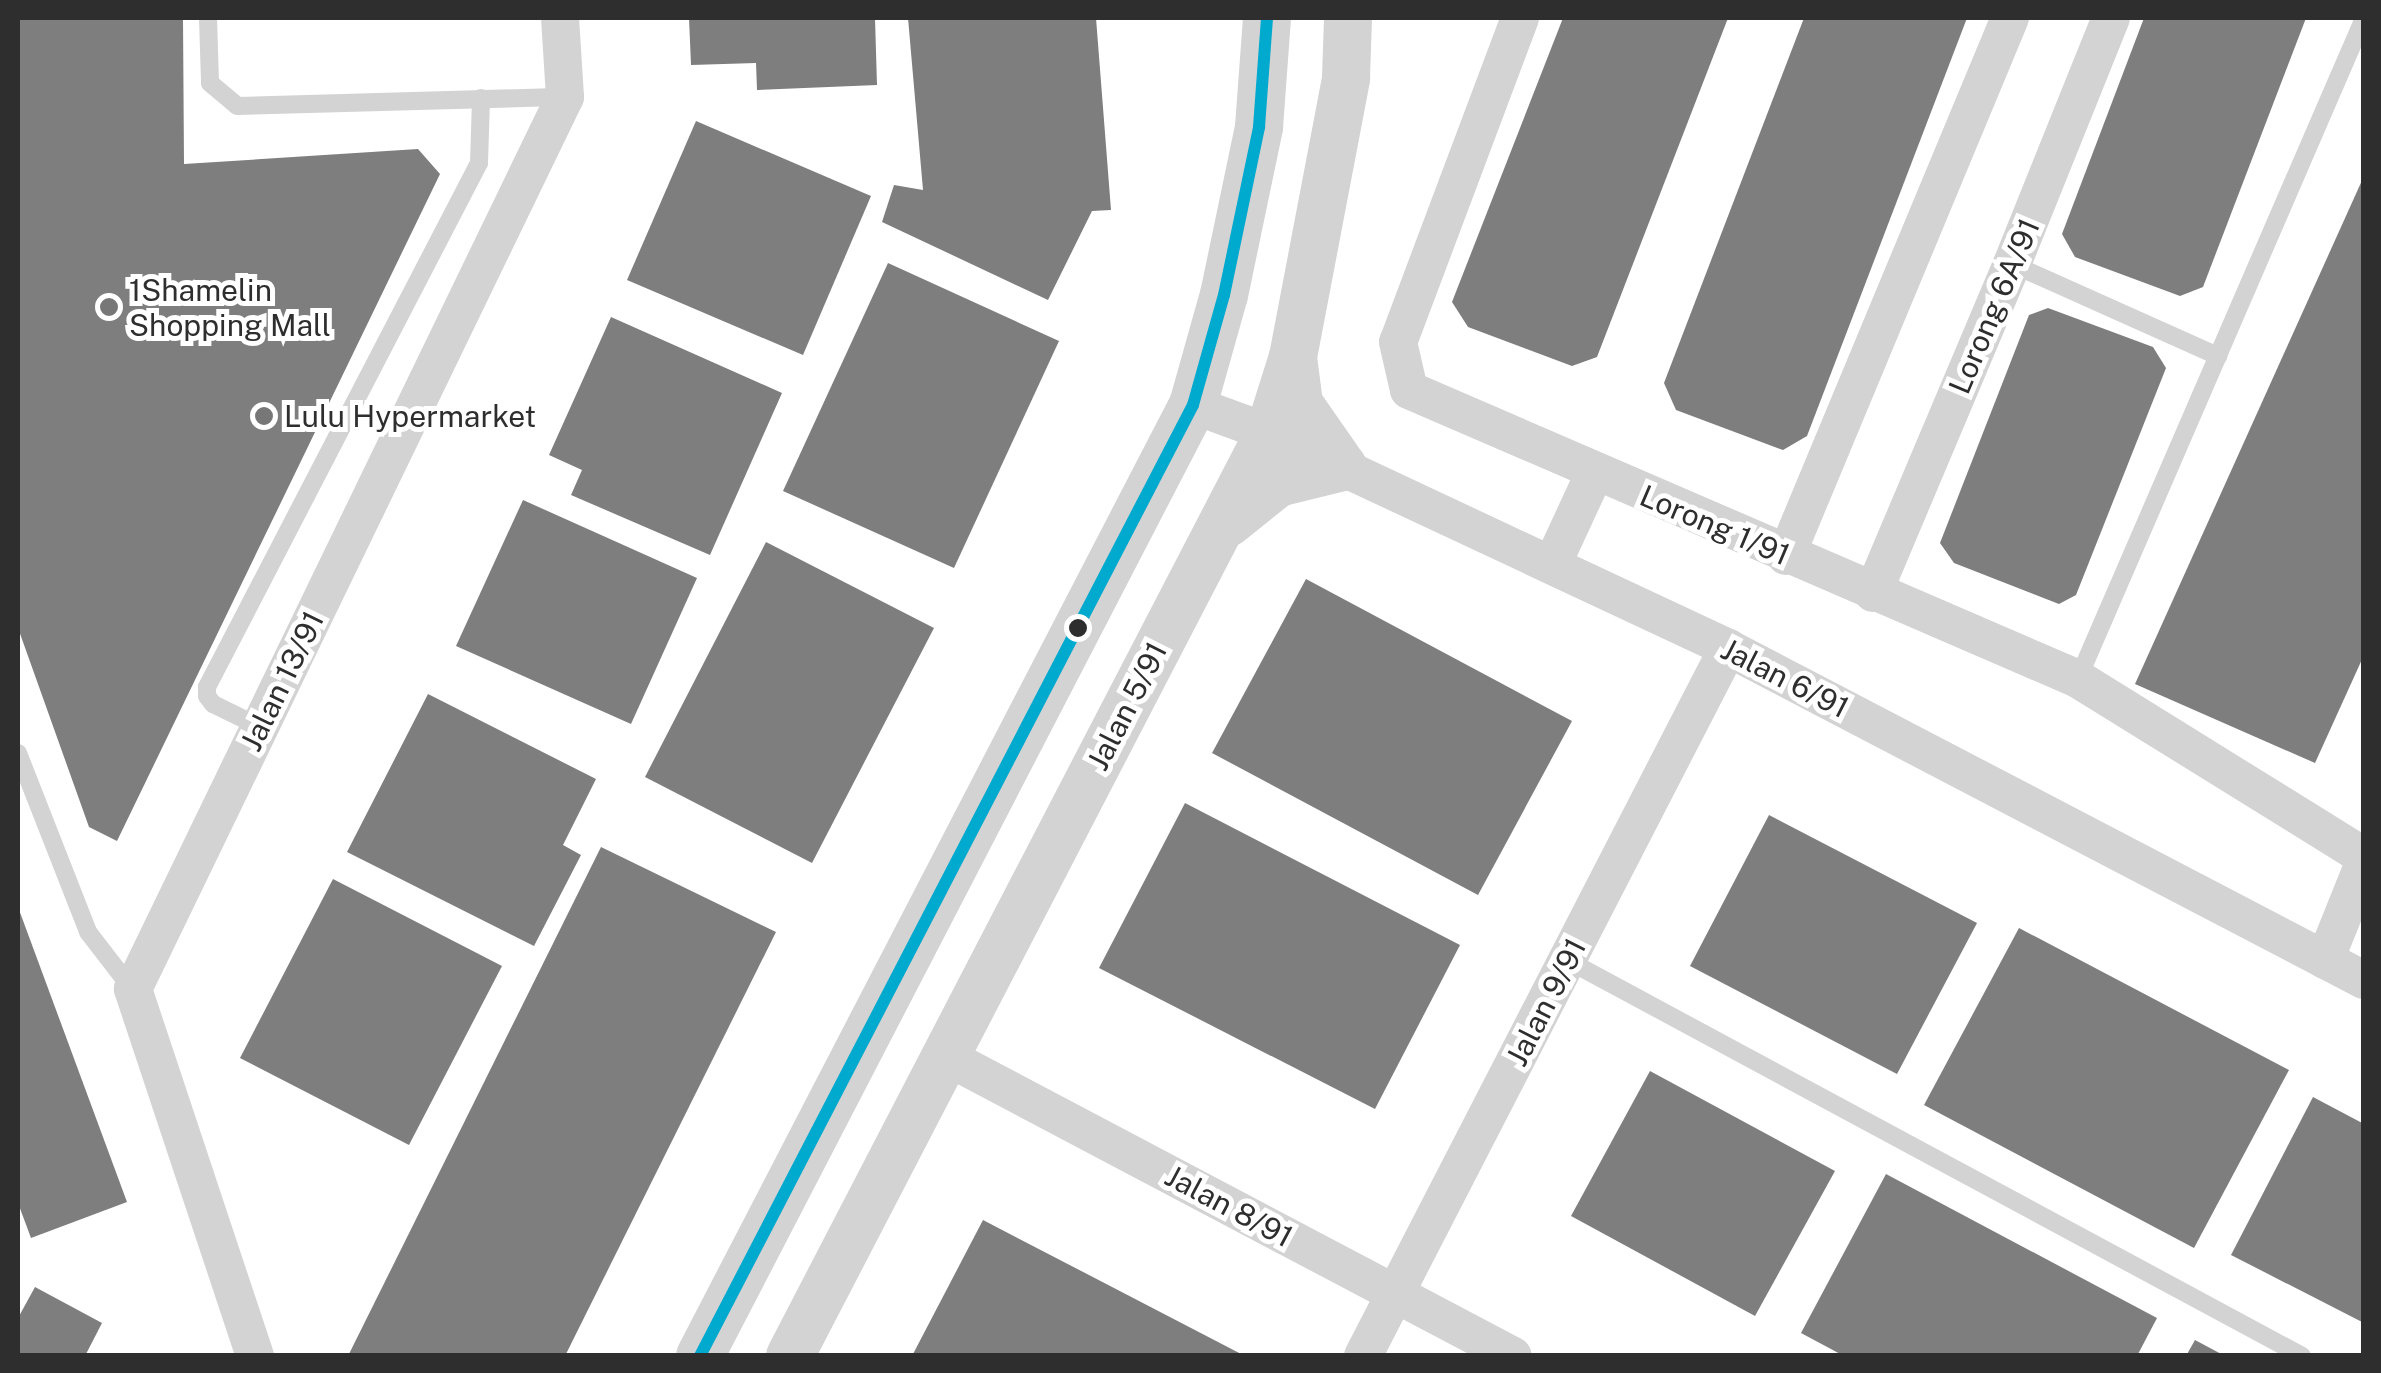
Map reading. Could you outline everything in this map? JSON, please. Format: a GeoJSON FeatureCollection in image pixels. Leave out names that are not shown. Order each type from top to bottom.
{"type":"FeatureCollection","features":[{"type":"Feature","properties":{"kind":"street","name":"Jalan 13/91"},"geometry":{"type":"LineString","coordinates":[[133,989],[565,97],[560,18]]}},
{"type":"Feature","properties":{"kind":"street"},"geometry":{"type":"LineString","coordinates":[[700,1356],[1193,404],[1224,295],[1256,145],[1267,18]]}},
{"type":"Feature","properties":{"kind":"street","name":"Jalan 5/91"},"geometry":{"type":"LineString","coordinates":[[790,1356],[1269,433],[1292,357],[1346,78],[1348,18]]}},
{"type":"Feature","properties":{"kind":"street","name":"Lorong 1/91"},"geometry":{"type":"LineString","coordinates":[[1520,18],[1398,342],[1409,390],[2078,679],[2364,859]]}},
{"type":"Feature","properties":{"kind":"street"},"geometry":{"type":"LineString","coordinates":[[1786,556],[2010,18]]}},
{"type":"Feature","properties":{"kind":"street","name":"Lorong 6A/91"},"geometry":{"type":"LineString","coordinates":[[1872,592],[2012,264],[2110,18]]}},
{"type":"Feature","properties":{"kind":"street"},"geometry":{"type":"LineString","coordinates":[[1218,532],[1278,483],[1343,468],[1299,404],[1292,357]]}},
{"type":"Feature","properties":{"kind":"street","name":"Jalan 6/91"},"geometry":{"type":"LineString","coordinates":[[1193,404],[1269,433],[1728,648],[2364,980]]}},
{"type":"Feature","properties":{"kind":"street"},"geometry":{"type":"LineString","coordinates":[[1552,565],[1595,472]]}},
{"type":"Feature","properties":{"kind":"street","name":"Jalan 9/91"},"geometry":{"type":"LineString","coordinates":[[1363,1356],[1728,648]]}},
{"type":"Feature","properties":{"kind":"street"},"geometry":{"type":"LineString","coordinates":[[2325,960],[2364,859]]}},
{"type":"Feature","properties":{"kind":"street"},"geometry":{"type":"LineString","coordinates":[[133,989],[255,1356]]}},
{"type":"Feature","properties":{"kind":"street","name":"Jalan 8/91"},"geometry":{"type":"LineString","coordinates":[[945,1056],[1513,1356]]}},
{"type":"Feature","properties":{"kind":"lane"},"geometry":{"type":"LineString","coordinates":[[208,18],[210,83],[237,106],[565,97]]}},
{"type":"Feature","properties":{"kind":"lane"},"geometry":{"type":"LineString","coordinates":[[2078,679],[2364,18]]}},
{"type":"Feature","properties":{"kind":"lane"},"geometry":{"type":"LineString","coordinates":[[260,727],[213,704],[206,696],[207,687],[478,163],[481,98]]}},
{"type":"Feature","properties":{"kind":"lane"},"geometry":{"type":"LineString","coordinates":[[2012,264],[2218,356]]}},
{"type":"Feature","properties":{"kind":"lane"},"geometry":{"type":"LineString","coordinates":[[18,753],[88,932],[133,989]]}},
{"type":"Feature","properties":{"kind":"lane"},"geometry":{"type":"LineString","coordinates":[[1567,960],[2302,1356]]}},
{"type":"Feature","properties":{"kind":"building"},"geometry":{"type":"Polygon","coordinates":[[[18,18],[183,18],[184,164],[418,149],[440,174],[117,841],[89,827],[18,628],[18,18]]]}},
{"type":"Feature","properties":{"kind":"building"},"geometry":{"type":"Polygon","coordinates":[[[689,18],[875,18],[877,85],[757,90],[756,63],[691,65],[689,18]]]}},
{"type":"Feature","properties":{"kind":"building"},"geometry":{"type":"Polygon","coordinates":[[[908,18],[1096,18],[1111,210],[1092,211],[1048,300],[882,222],[894,185],[923,190],[908,18]]]}},
{"type":"Feature","properties":{"kind":"building"},"geometry":{"type":"Polygon","coordinates":[[[1563,18],[1728,18],[1597,357],[1572,366],[1468,327],[1452,302],[1563,18]]]}},
{"type":"Feature","properties":{"kind":"building"},"geometry":{"type":"Polygon","coordinates":[[[1804,18],[1967,18],[1807,436],[1783,450],[1676,410],[1664,383],[1804,18]]]}},
{"type":"Feature","properties":{"kind":"building"},"geometry":{"type":"Polygon","coordinates":[[[2144,18],[2306,18],[2203,287],[2180,296],[2075,257],[2062,234],[2144,18]]]}},
{"type":"Feature","properties":{"kind":"building"},"geometry":{"type":"Polygon","coordinates":[[[696,121],[871,196],[803,355],[627,280],[696,121]]]}},
{"type":"Feature","properties":{"kind":"building"},"geometry":{"type":"Polygon","coordinates":[[[2364,176],[2364,655],[2315,763],[2135,684],[2364,176]]]}},
{"type":"Feature","properties":{"kind":"building"},"geometry":{"type":"Polygon","coordinates":[[[888,263],[1059,341],[954,568],[783,491],[888,263]]]}},
{"type":"Feature","properties":{"kind":"building"},"geometry":{"type":"Polygon","coordinates":[[[2048,308],[2153,347],[2166,368],[2076,595],[2059,604],[1954,563],[1940,543],[2029,315],[2048,308]]]}},
{"type":"Feature","properties":{"kind":"building"},"geometry":{"type":"Polygon","coordinates":[[[611,317],[782,393],[710,555],[571,495],[582,470],[549,455],[611,317]]]}},
{"type":"Feature","properties":{"kind":"building"},"geometry":{"type":"Polygon","coordinates":[[[523,500],[697,578],[631,724],[456,646],[523,500]]]}},
{"type":"Feature","properties":{"kind":"building"},"geometry":{"type":"Polygon","coordinates":[[[766,542],[934,628],[812,863],[645,777],[766,542]]]}},
{"type":"Feature","properties":{"kind":"building"},"geometry":{"type":"Polygon","coordinates":[[[1306,579],[1572,721],[1478,895],[1212,753],[1306,579]]]}},
{"type":"Feature","properties":{"kind":"building"},"geometry":{"type":"Polygon","coordinates":[[[428,694],[596,779],[563,845],[581,855],[534,946],[347,852],[428,694]]]}},
{"type":"Feature","properties":{"kind":"building"},"geometry":{"type":"Polygon","coordinates":[[[1185,803],[1460,945],[1375,1109],[1099,968],[1185,803]]]}},
{"type":"Feature","properties":{"kind":"building"},"geometry":{"type":"Polygon","coordinates":[[[1769,815],[1977,923],[1897,1074],[1690,966],[1769,815]]]}},
{"type":"Feature","properties":{"kind":"building"},"geometry":{"type":"Polygon","coordinates":[[[601,847],[776,932],[565,1356],[348,1356],[601,847]]]}},
{"type":"Feature","properties":{"kind":"building"},"geometry":{"type":"Polygon","coordinates":[[[333,879],[502,966],[409,1145],[240,1058],[333,879]]]}},
{"type":"Feature","properties":{"kind":"building"},"geometry":{"type":"Polygon","coordinates":[[[18,907],[127,1202],[31,1238],[18,1203],[18,907]]]}},
{"type":"Feature","properties":{"kind":"building"},"geometry":{"type":"Polygon","coordinates":[[[2019,928],[2289,1070],[2194,1248],[1924,1105],[2019,928]]]}},
{"type":"Feature","properties":{"kind":"building"},"geometry":{"type":"Polygon","coordinates":[[[1650,1071],[1835,1171],[1755,1316],[1571,1216],[1650,1071]]]}},
{"type":"Feature","properties":{"kind":"building"},"geometry":{"type":"Polygon","coordinates":[[[2313,1097],[2364,1124],[2364,1323],[2231,1255],[2313,1097]]]}},
{"type":"Feature","properties":{"kind":"building"},"geometry":{"type":"Polygon","coordinates":[[[1886,1174],[2157,1318],[2137,1356],[1844,1356],[1801,1333],[1886,1174]]]}},
{"type":"Feature","properties":{"kind":"building"},"geometry":{"type":"Polygon","coordinates":[[[983,1220],[1245,1356],[912,1356],[983,1220]]]}},
{"type":"Feature","properties":{"kind":"building"},"geometry":{"type":"Polygon","coordinates":[[[35,1287],[102,1323],[85,1356],[18,1356],[18,1318],[35,1287]]]}},
{"type":"Feature","properties":{"kind":"building"},"geometry":{"type":"Polygon","coordinates":[[[2195,1340],[2225,1356],[2186,1356],[2195,1340]]]}},
{"type":"Feature","properties":{"kind":"transit line"},"geometry":{"type":"LineString","coordinates":[[700,1356],[1193,405],[1224,295],[1259,127],[1267,18]]}},
{"type":"Feature","properties":{"kind":"place","name":"1Shamelin Shopping Mall"},"geometry":{"type":"Point","coordinates":[109,307]}},
{"type":"Feature","properties":{"kind":"place","name":"Lulu Hypermarket"},"geometry":{"type":"Point","coordinates":[264,416]}}]}
